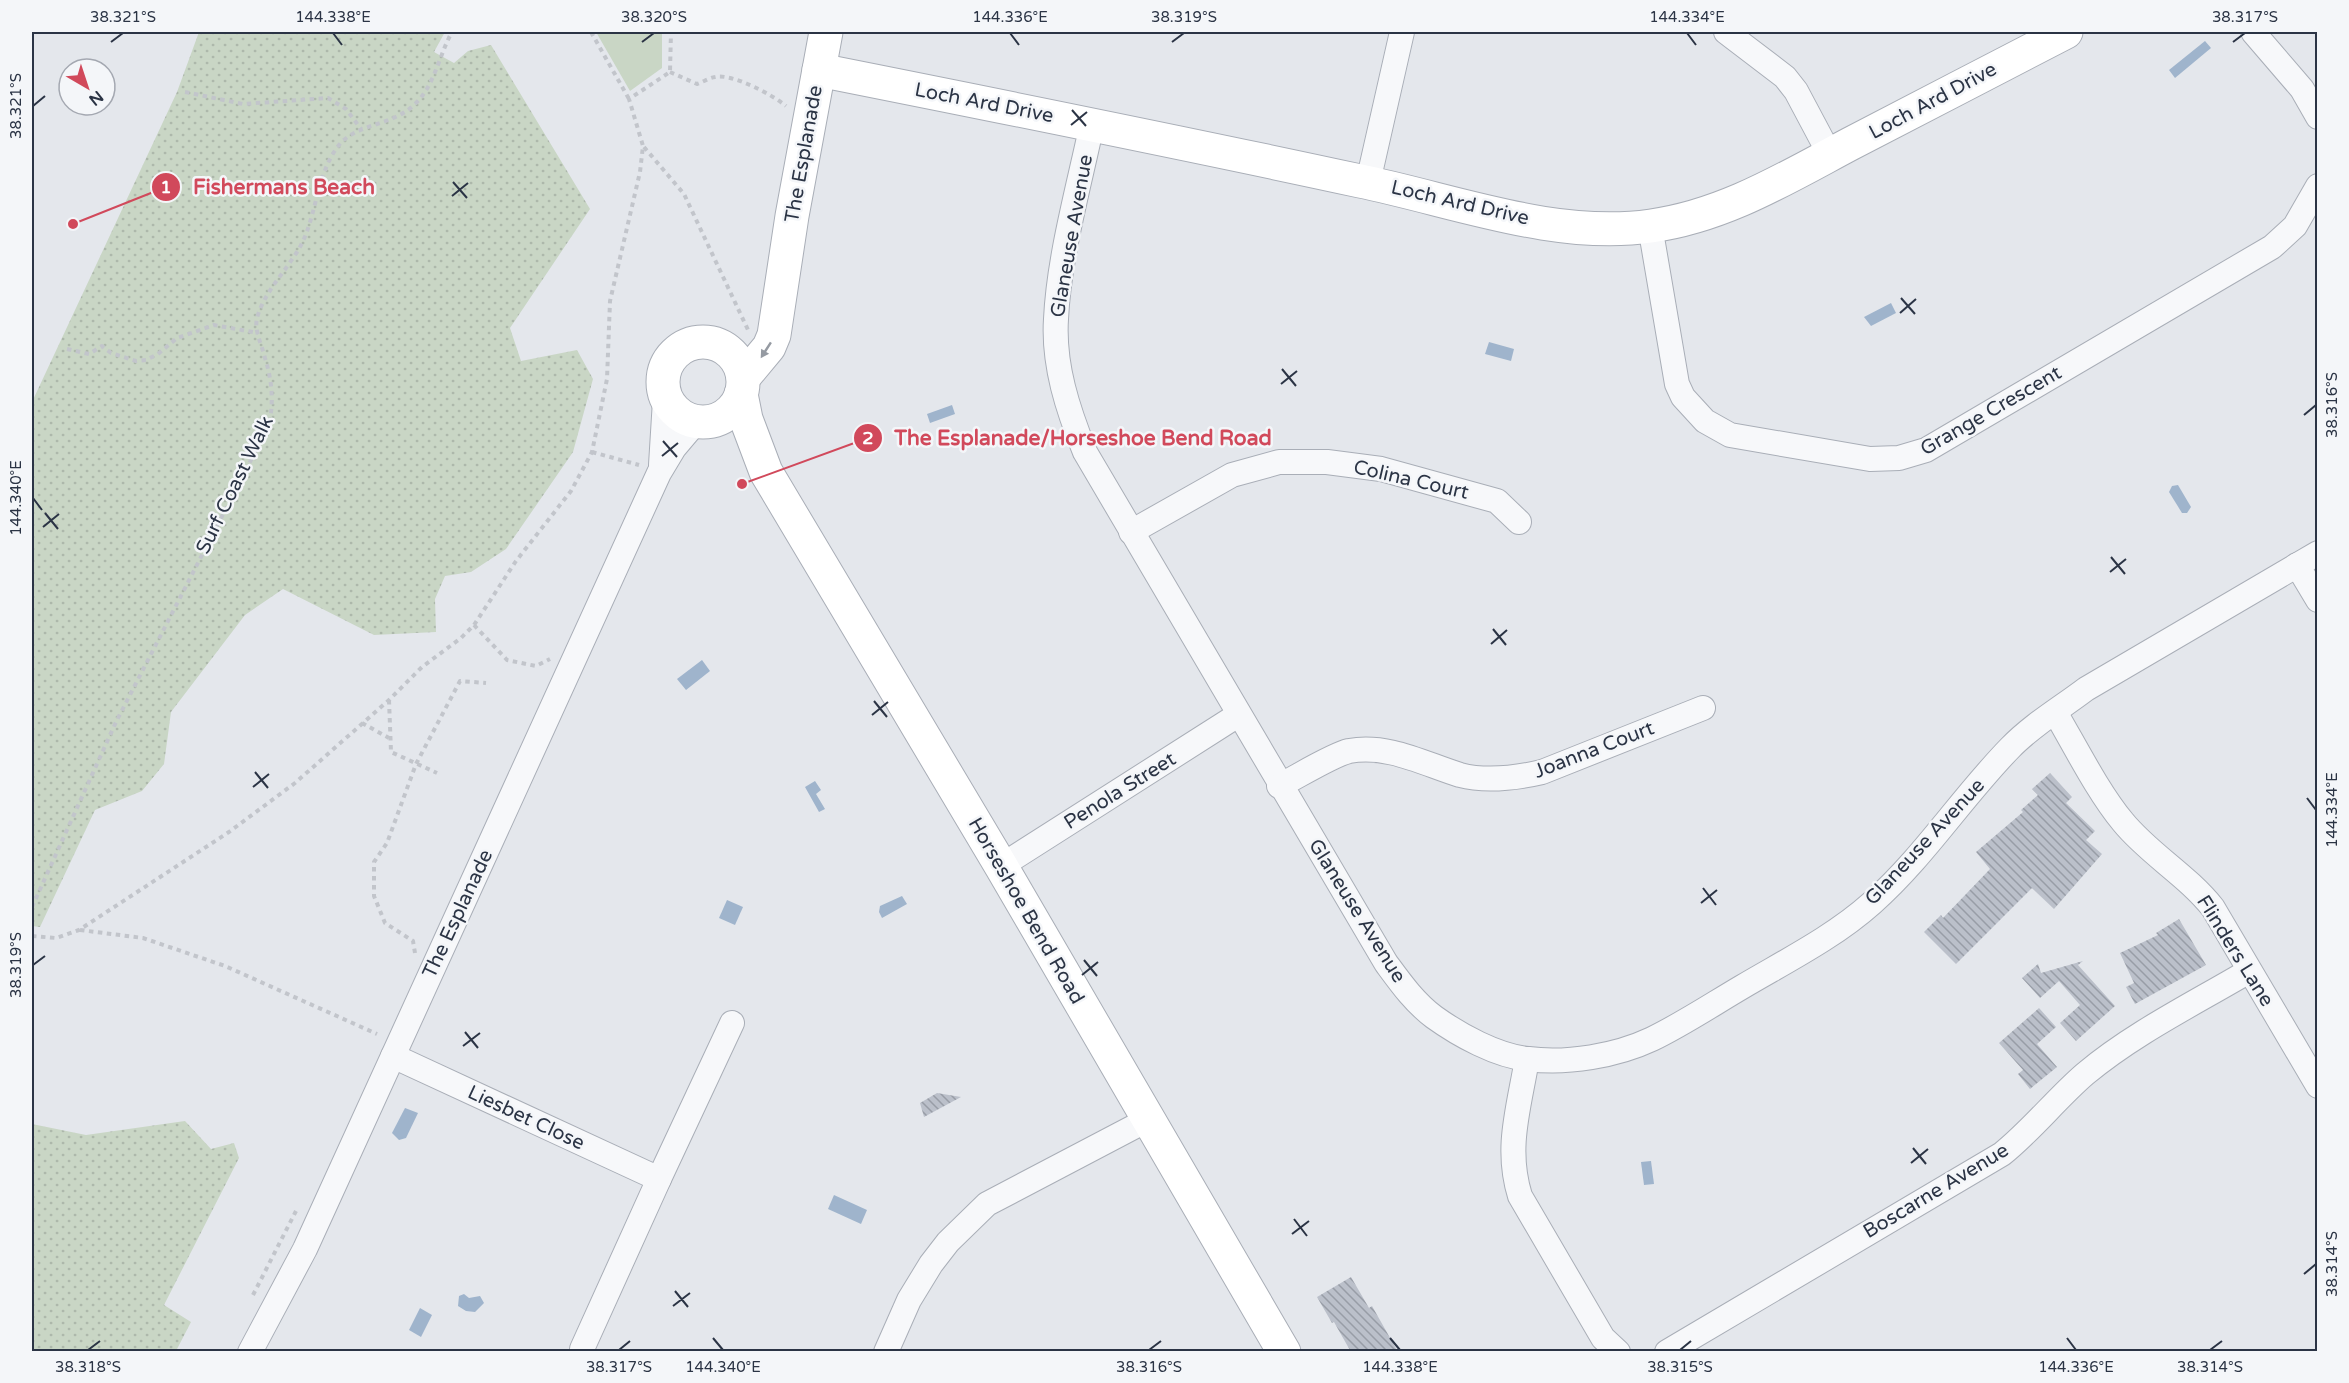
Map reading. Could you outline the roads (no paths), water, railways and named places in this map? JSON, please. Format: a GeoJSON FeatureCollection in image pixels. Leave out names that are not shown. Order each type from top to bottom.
{"type":"FeatureCollection","features":[{"type":"Feature","properties":{"kind":"street","name":"The Esplanade"},"geometry":{"type":"LineString","coordinates":[[742,385],[774,335],[826,32]]}},
{"type":"Feature","properties":{"kind":"street"},"geometry":{"type":"LineString","coordinates":[[1368,182],[1402,32]]}},
{"type":"Feature","properties":{"kind":"street"},"geometry":{"type":"LineString","coordinates":[[1726,32],[1785,78],[1796,91],[1830,155]]}},
{"type":"Feature","properties":{"kind":"street","name":"Loch Ard Drive"},"geometry":{"type":"LineString","coordinates":[[819,70],[1092,124],[1580,229],[1650,226],[1713,211],[1744,200],[2066,32]]}},
{"type":"Feature","properties":{"kind":"street"},"geometry":{"type":"LineString","coordinates":[[2253,32],[2302,89],[2318,117]]}},
{"type":"Feature","properties":{"kind":"street","name":"Glaneuse Avenue"},"geometry":{"type":"LineString","coordinates":[[1092,124],[1055,320],[1058,358],[1073,422],[1085,452],[1279,786],[1386,963],[1407,992],[1432,1016],[1461,1034],[1527,1059],[1572,1060],[1651,1040],[1825,938],[1871,904],[1908,867],[2011,746],[2086,689],[2307,559]]}},
{"type":"Feature","properties":{"kind":"street","name":"Grange Crescent"},"geometry":{"type":"LineString","coordinates":[[1650,226],[1677,384],[1693,409],[1718,430],[1730,435],[1884,460],[1912,456],[1926,450],[2272,247],[2295,226],[2318,186]]}},
{"type":"Feature","properties":{"kind":"street","name":"The Esplanade"},"geometry":{"type":"LineString","coordinates":[[736,339],[783,276]]}},
{"type":"Feature","properties":{"kind":"street"},"geometry":{"type":"LineString","coordinates":[[736,339],[731,352],[742,385],[735,405],[707,422],[676,413],[666,400],[662,380],[665,366],[673,355],[698,342],[736,339]]}},
{"type":"Feature","properties":{"kind":"street","name":"Horseshoe Bend Road"},"geometry":{"type":"LineString","coordinates":[[742,385],[749,430],[766,472],[1001,866],[1284,1352]]}},
{"type":"Feature","properties":{"kind":"street","name":"The Esplanade"},"geometry":{"type":"LineString","coordinates":[[250,1352],[305,1249],[383,1050],[649,469],[666,400]]}},
{"type":"Feature","properties":{"kind":"street","name":"The Esplanade"},"geometry":{"type":"LineString","coordinates":[[649,469],[707,422]]}},
{"type":"Feature","properties":{"kind":"street","name":"Horseshoe Bend Road"},"geometry":{"type":"LineString","coordinates":[[707,422],[734,435],[766,472]]}},
{"type":"Feature","properties":{"kind":"street","name":"Colina Court"},"geometry":{"type":"LineString","coordinates":[[1131,532],[1232,475],[1279,462],[1327,462],[1381,469],[1497,501],[1519,522]]}},
{"type":"Feature","properties":{"kind":"street"},"geometry":{"type":"LineString","coordinates":[[2307,559],[2318,600]]}},
{"type":"Feature","properties":{"kind":"street","name":"Joanna Court"},"geometry":{"type":"LineString","coordinates":[[1279,786],[1348,752],[1366,751],[1398,753],[1462,776],[1515,778],[1542,772],[1703,708]]}},
{"type":"Feature","properties":{"kind":"street","name":"Flinders Lane"},"geometry":{"type":"LineString","coordinates":[[2055,712],[2121,820],[2137,838],[2198,890],[2213,908],[2318,1086]]}},
{"type":"Feature","properties":{"kind":"street","name":"Penola Street"},"geometry":{"type":"LineString","coordinates":[[1001,866],[1238,716]]}},
{"type":"Feature","properties":{"kind":"street","name":"Boscarne Avenue"},"geometry":{"type":"LineString","coordinates":[[1667,1352],[2002,1154],[2022,1138],[2085,1074],[2129,1043],[2249,971]]}},
{"type":"Feature","properties":{"kind":"street"},"geometry":{"type":"LineString","coordinates":[[582,1349],[732,1023]]}},
{"type":"Feature","properties":{"kind":"street","name":"Liesbet Close"},"geometry":{"type":"LineString","coordinates":[[383,1050],[659,1179]]}},
{"type":"Feature","properties":{"kind":"street"},"geometry":{"type":"LineString","coordinates":[[1527,1059],[1512,1150],[1512,1171],[1520,1196],[1603,1338],[1618,1352]]}},
{"type":"Feature","properties":{"kind":"street"},"geometry":{"type":"LineString","coordinates":[[886,1352],[909,1300],[931,1264],[948,1242],[987,1204],[1147,1120]]}},
{"type":"Feature","properties":{"kind":"water"},"geometry":{"type":"Polygon","coordinates":[[[2205,41],[2211,48],[2175,78],[2169,70],[2205,41]]]}},
{"type":"Feature","properties":{"kind":"water"},"geometry":{"type":"Polygon","coordinates":[[[1891,303],[1896,313],[1871,326],[1864,317],[1891,303]]]}},
{"type":"Feature","properties":{"kind":"water"},"geometry":{"type":"Polygon","coordinates":[[[1489,342],[1514,349],[1511,361],[1485,354],[1489,342]]]}},
{"type":"Feature","properties":{"kind":"water"},"geometry":{"type":"Polygon","coordinates":[[[952,405],[955,414],[930,423],[927,414],[952,405]]]}},
{"type":"Feature","properties":{"kind":"water"},"geometry":{"type":"Polygon","coordinates":[[[2178,485],[2191,507],[2187,513],[2182,513],[2169,492],[2172,486],[2178,485]]]}},
{"type":"Feature","properties":{"kind":"water"},"geometry":{"type":"Polygon","coordinates":[[[702,660],[710,671],[686,690],[677,679],[702,660]]]}},
{"type":"Feature","properties":{"kind":"water"},"geometry":{"type":"Polygon","coordinates":[[[815,781],[821,790],[816,794],[825,809],[819,812],[805,787],[815,781]]]}},
{"type":"Feature","properties":{"kind":"water"},"geometry":{"type":"Polygon","coordinates":[[[902,896],[907,904],[882,918],[879,912],[880,906],[902,896]]]}},
{"type":"Feature","properties":{"kind":"water"},"geometry":{"type":"Polygon","coordinates":[[[727,900],[743,907],[735,925],[719,918],[727,900]]]}},
{"type":"Feature","properties":{"kind":"water"},"geometry":{"type":"Polygon","coordinates":[[[405,1108],[418,1113],[406,1138],[399,1140],[392,1133],[405,1108]]]}},
{"type":"Feature","properties":{"kind":"water"},"geometry":{"type":"Polygon","coordinates":[[[1651,1161],[1654,1184],[1644,1185],[1641,1162],[1651,1161]]]}},
{"type":"Feature","properties":{"kind":"water"},"geometry":{"type":"Polygon","coordinates":[[[834,1195],[867,1210],[861,1224],[828,1209],[834,1195]]]}},
{"type":"Feature","properties":{"kind":"water"},"geometry":{"type":"Polygon","coordinates":[[[464,1294],[469,1298],[480,1296],[484,1303],[475,1312],[466,1311],[458,1306],[459,1296],[464,1294]]]}},
{"type":"Feature","properties":{"kind":"water"},"geometry":{"type":"Polygon","coordinates":[[[420,1308],[432,1315],[421,1337],[409,1330],[420,1308]]]}},
{"type":"Feature","properties":{"kind":"place","name":"Fishermans Beach"},"geometry":{"type":"Point","coordinates":[73,224]}},
{"type":"Feature","properties":{"kind":"place","name":"The Esplanade/Horseshoe Bend Road"},"geometry":{"type":"Point","coordinates":[742,484]}}]}
